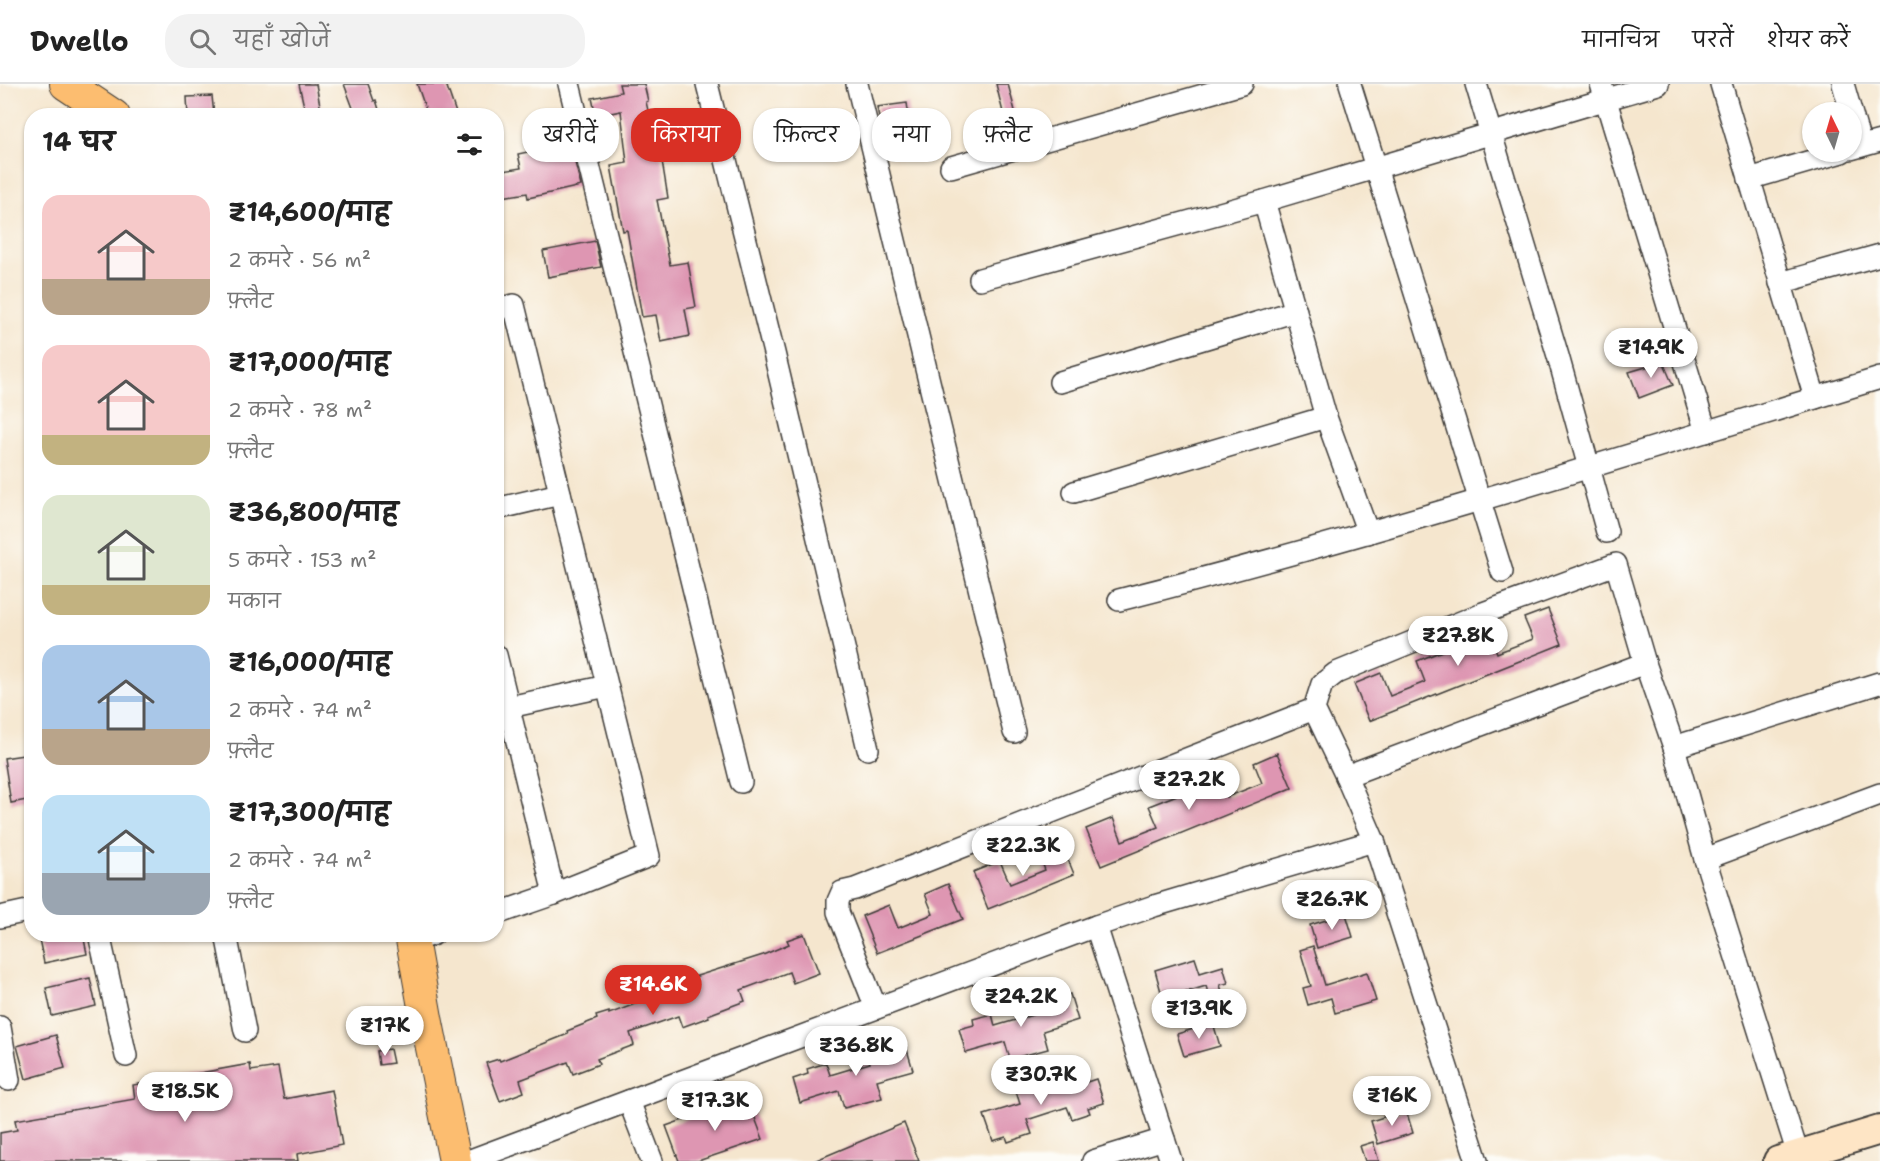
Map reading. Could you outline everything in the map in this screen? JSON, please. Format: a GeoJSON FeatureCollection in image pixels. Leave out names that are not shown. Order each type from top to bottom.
{"type":"FeatureCollection","features":[{"type":"Feature","properties":{"kind":"main road"},"geometry":{"type":"LineString","coordinates":[[66,84],[102,108]]}},
{"type":"Feature","properties":{"kind":"main road"},"geometry":{"type":"LineString","coordinates":[[420,942],[455,1161]]}},
{"type":"Feature","properties":{"kind":"street"},"geometry":{"type":"LineString","coordinates":[[569,84],[741,782]]}},
{"type":"Feature","properties":{"kind":"street"},"geometry":{"type":"LineString","coordinates":[[707,84],[777,364],[868,749]]}},
{"type":"Feature","properties":{"kind":"street"},"geometry":{"type":"LineString","coordinates":[[857,84],[1014,732]]}},
{"type":"Feature","properties":{"kind":"street"},"geometry":{"type":"LineString","coordinates":[[951,167],[1242,84]]}},
{"type":"Feature","properties":{"kind":"street"},"geometry":{"type":"LineString","coordinates":[[1350,84],[1502,572]]}},
{"type":"Feature","properties":{"kind":"street"},"geometry":{"type":"LineString","coordinates":[[1476,84],[1558,356],[1607,532]]}},
{"type":"Feature","properties":{"kind":"street"},"geometry":{"type":"LineString","coordinates":[[980,279],[1264,201],[1491,134],[1603,92],[1658,84]]}},
{"type":"Feature","properties":{"kind":"street"},"geometry":{"type":"LineString","coordinates":[[1721,84],[1815,398]]}},
{"type":"Feature","properties":{"kind":"street"},"geometry":{"type":"LineString","coordinates":[[1843,84],[1848,102]]}},
{"type":"Feature","properties":{"kind":"street"},"geometry":{"type":"LineString","coordinates":[[1603,92],[1706,432]]}},
{"type":"Feature","properties":{"kind":"street"},"geometry":{"type":"LineString","coordinates":[[1749,179],[1807,162]]}},
{"type":"Feature","properties":{"kind":"street"},"geometry":{"type":"LineString","coordinates":[[1264,201],[1326,417],[1368,533]]}},
{"type":"Feature","properties":{"kind":"street"},"geometry":{"type":"LineString","coordinates":[[1780,283],[1880,255]]}},
{"type":"Feature","properties":{"kind":"street"},"geometry":{"type":"LineString","coordinates":[[504,307],[514,305],[649,856],[504,911]]}},
{"type":"Feature","properties":{"kind":"street"},"geometry":{"type":"LineString","coordinates":[[1060,382],[1296,311]]}},
{"type":"Feature","properties":{"kind":"street"},"geometry":{"type":"LineString","coordinates":[[1119,600],[1480,501],[1880,378]]}},
{"type":"Feature","properties":{"kind":"street"},"geometry":{"type":"LineString","coordinates":[[1074,492],[1326,417]]}},
{"type":"Feature","properties":{"kind":"street"},"geometry":{"type":"LineString","coordinates":[[504,507],[560,494]]}},
{"type":"Feature","properties":{"kind":"street"},"geometry":{"type":"LineString","coordinates":[[1477,1161],[1374,841],[1314,709],[1322,684],[1336,672],[1616,564],[1645,663],[1674,747],[1792,1159],[1880,1130]]}},
{"type":"Feature","properties":{"kind":"street"},"geometry":{"type":"LineString","coordinates":[[1346,776],[1645,663]]}},
{"type":"Feature","properties":{"kind":"street"},"geometry":{"type":"LineString","coordinates":[[1674,747],[1879,683]]}},
{"type":"Feature","properties":{"kind":"street"},"geometry":{"type":"LineString","coordinates":[[509,707],[607,686]]}},
{"type":"Feature","properties":{"kind":"street"},"geometry":{"type":"LineString","coordinates":[[504,687],[554,894]]}},
{"type":"Feature","properties":{"kind":"street"},"geometry":{"type":"LineString","coordinates":[[876,1008],[838,912],[837,901],[842,892],[855,889],[1314,709]]}},
{"type":"Feature","properties":{"kind":"street"},"geometry":{"type":"LineString","coordinates":[[1705,859],[1880,794]]}},
{"type":"Feature","properties":{"kind":"street"},"geometry":{"type":"LineString","coordinates":[[468,1161],[1096,926],[1154,906],[1374,841]]}},
{"type":"Feature","properties":{"kind":"street"},"geometry":{"type":"LineString","coordinates":[[0,917],[24,912]]}},
{"type":"Feature","properties":{"kind":"street"},"geometry":{"type":"LineString","coordinates":[[1096,926],[1171,1161]]}},
{"type":"Feature","properties":{"kind":"street"},"geometry":{"type":"LineString","coordinates":[[101,942],[126,1056]]}},
{"type":"Feature","properties":{"kind":"street"},"geometry":{"type":"LineString","coordinates":[[228,942],[245,1031]]}},
{"type":"Feature","properties":{"kind":"street"},"geometry":{"type":"LineString","coordinates":[[0,1027],[9,1080]]}},
{"type":"Feature","properties":{"kind":"street"},"geometry":{"type":"LineString","coordinates":[[629,1101],[652,1161]]}},
{"type":"Feature","properties":{"kind":"street"},"geometry":{"type":"LineString","coordinates":[[1093,1161],[1164,1139]]}},
{"type":"Feature","properties":{"kind":"building"},"geometry":{"type":"Polygon","coordinates":[[[299,84],[316,84],[320,108],[304,108],[299,84]]]}},
{"type":"Feature","properties":{"kind":"building"},"geometry":{"type":"Polygon","coordinates":[[[344,84],[368,84],[378,108],[353,108],[344,84]]]}},
{"type":"Feature","properties":{"kind":"building"},"geometry":{"type":"Polygon","coordinates":[[[417,84],[446,84],[454,108],[425,108],[417,84]]]}},
{"type":"Feature","properties":{"kind":"building"},"geometry":{"type":"Polygon","coordinates":[[[619,84],[644,84],[647,108],[631,108],[631,162],[662,162],[668,198],[657,200],[670,265],[688,262],[696,307],[685,309],[690,336],[661,342],[656,315],[642,317],[627,230],[623,231],[611,166],[627,163],[621,111],[619,111],[619,108],[594,108],[592,98],[621,92],[619,84]]]}},
{"type":"Feature","properties":{"kind":"building"},"geometry":{"type":"Polygon","coordinates":[[[996,84],[1008,84],[1014,108],[1002,108],[996,84]]]}},
{"type":"Feature","properties":{"kind":"building"},"geometry":{"type":"Polygon","coordinates":[[[212,96],[213,108],[188,108],[187,97],[212,96]]]}},
{"type":"Feature","properties":{"kind":"building"},"geometry":{"type":"Polygon","coordinates":[[[907,103],[908,108],[877,108],[907,103]]]}},
{"type":"Feature","properties":{"kind":"building"},"geometry":{"type":"Polygon","coordinates":[[[522,153],[522,162],[575,162],[581,186],[528,198],[527,193],[504,197],[504,171],[521,168],[518,154],[522,153]]]}},
{"type":"Feature","properties":{"kind":"building"},"geometry":{"type":"Polygon","coordinates":[[[595,241],[601,267],[548,277],[543,251],[595,241]]]}},
{"type":"Feature","properties":{"kind":"building"},"geometry":{"type":"Polygon","coordinates":[[[1663,362],[1673,385],[1639,398],[1629,372],[1663,362]]]}},
{"type":"Feature","properties":{"kind":"building"},"geometry":{"type":"Polygon","coordinates":[[[1548,609],[1562,644],[1369,721],[1354,684],[1381,673],[1390,696],[1425,682],[1417,661],[1488,630],[1497,653],[1533,639],[1524,618],[1548,609]]]}},
{"type":"Feature","properties":{"kind":"building"},"geometry":{"type":"Polygon","coordinates":[[[1277,753],[1292,788],[1101,866],[1086,829],[1113,818],[1122,841],[1158,827],[1149,806],[1192,789],[1191,785],[1218,774],[1227,797],[1262,783],[1254,763],[1277,753]]]}},
{"type":"Feature","properties":{"kind":"building"},"geometry":{"type":"Polygon","coordinates":[[[24,755],[24,801],[11,803],[4,758],[24,755]]]}},
{"type":"Feature","properties":{"kind":"building"},"geometry":{"type":"Polygon","coordinates":[[[1060,840],[1074,874],[988,909],[973,872],[1000,861],[1010,884],[1045,870],[1037,849],[1060,840]]]}},
{"type":"Feature","properties":{"kind":"building"},"geometry":{"type":"Polygon","coordinates":[[[948,884],[963,919],[877,953],[862,916],[889,905],[898,928],[933,914],[925,894],[948,884]]]}},
{"type":"Feature","properties":{"kind":"building"},"geometry":{"type":"Polygon","coordinates":[[[1346,914],[1353,937],[1317,948],[1310,925],[1346,914]]]}},
{"type":"Feature","properties":{"kind":"building"},"geometry":{"type":"Polygon","coordinates":[[[804,934],[819,973],[793,983],[789,972],[741,990],[745,1001],[708,1015],[709,1017],[682,1027],[678,1016],[630,1033],[634,1045],[597,1059],[599,1064],[573,1074],[568,1062],[520,1080],[524,1092],[500,1101],[486,1063],[499,1059],[500,1061],[568,1034],[567,1031],[597,1019],[596,1016],[609,1012],[609,1014],[678,988],[677,984],[694,977],[763,955],[789,944],[787,940],[804,934]]]}},
{"type":"Feature","properties":{"kind":"building"},"geometry":{"type":"Polygon","coordinates":[[[40,942],[85,942],[87,954],[44,963],[40,942]]]}},
{"type":"Feature","properties":{"kind":"building"},"geometry":{"type":"Polygon","coordinates":[[[1313,946],[1325,985],[1367,972],[1376,1001],[1335,1013],[1331,998],[1308,1005],[1303,988],[1311,986],[1300,950],[1313,946]]]}},
{"type":"Feature","properties":{"kind":"building"},"geometry":{"type":"Polygon","coordinates":[[[1195,958],[1200,973],[1223,966],[1228,983],[1220,985],[1231,1022],[1217,1025],[1206,986],[1163,999],[1155,970],[1195,958]]]}},
{"type":"Feature","properties":{"kind":"building"},"geometry":{"type":"Polygon","coordinates":[[[90,978],[96,1006],[52,1016],[46,988],[90,978]]]}},
{"type":"Feature","properties":{"kind":"building"},"geometry":{"type":"Polygon","coordinates":[[[1055,993],[1057,998],[1070,994],[1078,1020],[1043,1031],[1048,1049],[1010,1059],[1005,1042],[966,1053],[959,1029],[974,1025],[973,1019],[992,1014],[995,1026],[1036,1014],[1032,999],[1055,993]]]}},
{"type":"Feature","properties":{"kind":"building"},"geometry":{"type":"Polygon","coordinates":[[[1213,1023],[1220,1046],[1184,1056],[1177,1034],[1213,1023]]]}},
{"type":"Feature","properties":{"kind":"building"},"geometry":{"type":"Polygon","coordinates":[[[56,1035],[65,1068],[26,1079],[17,1046],[56,1035]]]}},
{"type":"Feature","properties":{"kind":"building"},"geometry":{"type":"Polygon","coordinates":[[[890,1042],[891,1047],[905,1043],[913,1070],[877,1080],[882,1098],[844,1108],[839,1091],[800,1103],[793,1079],[808,1074],[807,1069],[826,1063],[830,1075],[870,1063],[866,1049],[890,1042]]]}},
{"type":"Feature","properties":{"kind":"building"},"geometry":{"type":"Polygon","coordinates":[[[390,1049],[393,1063],[379,1065],[377,1051],[390,1049]]]}},
{"type":"Feature","properties":{"kind":"building"},"geometry":{"type":"Polygon","coordinates":[[[250,1064],[251,1071],[278,1067],[284,1099],[332,1090],[342,1145],[297,1154],[298,1161],[0,1161],[0,1133],[17,1130],[15,1120],[135,1099],[133,1085],[250,1064]]]}},
{"type":"Feature","properties":{"kind":"building"},"geometry":{"type":"Polygon","coordinates":[[[1052,1075],[1057,1092],[1096,1079],[1104,1103],[1088,1108],[1090,1113],[1072,1119],[1067,1107],[1027,1120],[1032,1134],[1008,1142],[1006,1137],[993,1141],[984,1115],[1020,1104],[1014,1085],[1052,1075]]]}},
{"type":"Feature","properties":{"kind":"building"},"geometry":{"type":"Polygon","coordinates":[[[747,1097],[763,1139],[698,1161],[679,1161],[666,1126],[747,1097]]]}},
{"type":"Feature","properties":{"kind":"building"},"geometry":{"type":"Polygon","coordinates":[[[1406,1110],[1413,1133],[1378,1144],[1371,1121],[1406,1110]]]}},
{"type":"Feature","properties":{"kind":"building"},"geometry":{"type":"Polygon","coordinates":[[[904,1123],[919,1161],[814,1161],[904,1123]]]}},
{"type":"Feature","properties":{"kind":"building"},"geometry":{"type":"Polygon","coordinates":[[[1373,1142],[1379,1161],[1365,1161],[1360,1146],[1373,1142]]]}}]}
